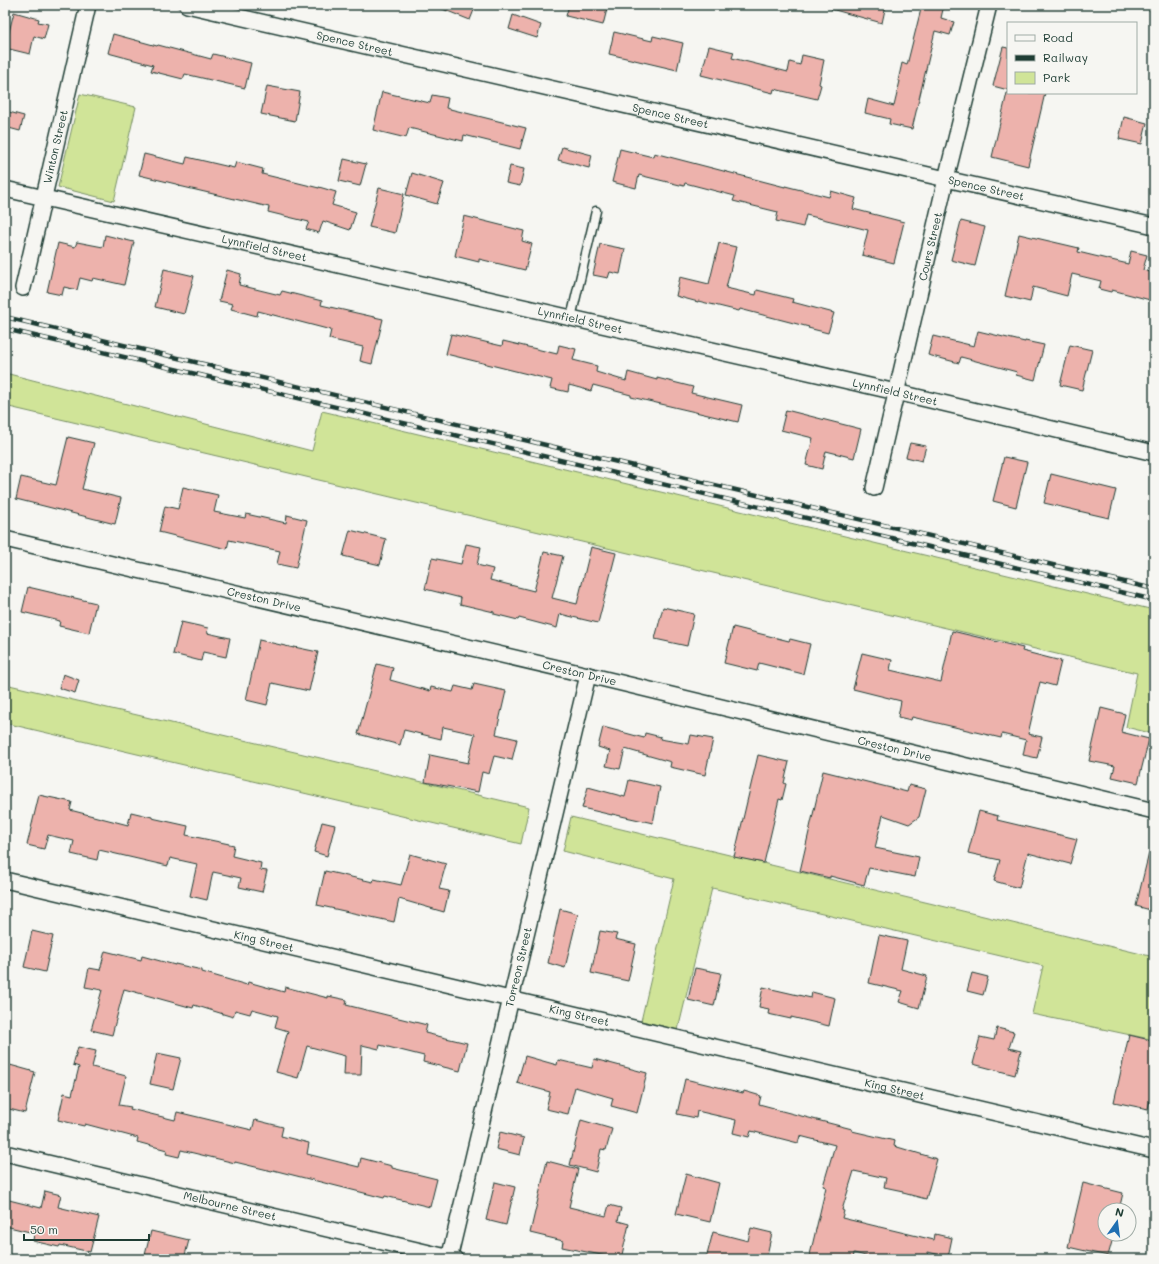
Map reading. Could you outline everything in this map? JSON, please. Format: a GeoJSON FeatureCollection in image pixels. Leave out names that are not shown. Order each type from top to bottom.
{"type":"FeatureCollection","features":[{"type":"Feature","properties":{"kind":"street","name":"Winton Street"},"geometry":{"type":"LineString","coordinates":[[23,288],[88,5]]}},
{"type":"Feature","properties":{"kind":"street","name":"Spence Street"},"geometry":{"type":"LineString","coordinates":[[187,5],[1154,226]]}},
{"type":"Feature","properties":{"kind":"street","name":"Cours Street"},"geometry":{"type":"LineString","coordinates":[[874,488],[988,5]]}},
{"type":"Feature","properties":{"kind":"street","name":"Lynnfield Street"},"geometry":{"type":"LineString","coordinates":[[5,189],[896,392],[1154,453]]}},
{"type":"Feature","properties":{"kind":"street","name":"Creston Drive"},"geometry":{"type":"LineString","coordinates":[[5,539],[588,675],[1154,811]]}},
{"type":"Feature","properties":{"kind":"street","name":"Torreon Street"},"geometry":{"type":"LineString","coordinates":[[451,1259],[510,999],[588,675]]}},
{"type":"Feature","properties":{"kind":"street","name":"King Street"},"geometry":{"type":"LineString","coordinates":[[5,880],[1154,1150]]}},
{"type":"Feature","properties":{"kind":"street","name":"Melbourne Street"},"geometry":{"type":"LineString","coordinates":[[5,1153],[451,1259]]}},
{"type":"Feature","properties":{"kind":"lane"},"geometry":{"type":"LineString","coordinates":[[571,318],[596,211]]}},
{"type":"Feature","properties":{"kind":"green space"},"geometry":{"type":"Polygon","coordinates":[[[80,94],[136,107],[114,201],[58,187],[80,94]]]}},
{"type":"Feature","properties":{"kind":"green space"},"geometry":{"type":"Polygon","coordinates":[[[5,373],[312,451],[322,411],[1154,610],[1154,734],[1126,727],[1137,673],[5,406],[5,373]]]}},
{"type":"Feature","properties":{"kind":"green space"},"geometry":{"type":"Polygon","coordinates":[[[5,684],[529,807],[521,844],[5,723],[5,684]]]}},
{"type":"Feature","properties":{"kind":"green space"},"geometry":{"type":"Polygon","coordinates":[[[571,817],[1154,957],[1154,1040],[1032,1014],[1043,966],[712,888],[678,1030],[641,1021],[674,879],[563,851],[571,817]]]}},
{"type":"Feature","properties":{"kind":"building"},"geometry":{"type":"Polygon","coordinates":[[[435,5],[476,5],[470,20],[435,5]]]}},
{"type":"Feature","properties":{"kind":"building"},"geometry":{"type":"Polygon","coordinates":[[[569,5],[608,5],[603,25],[566,16],[569,5]]]}},
{"type":"Feature","properties":{"kind":"building"},"geometry":{"type":"Polygon","coordinates":[[[832,5],[886,5],[882,23],[831,9],[832,5]]]}},
{"type":"Feature","properties":{"kind":"building"},"geometry":{"type":"Polygon","coordinates":[[[922,5],[944,5],[941,18],[954,22],[950,35],[935,31],[912,129],[889,124],[890,119],[865,113],[868,99],[894,106],[900,81],[898,81],[902,63],[907,65],[922,5]]]}},
{"type":"Feature","properties":{"kind":"building"},"geometry":{"type":"Polygon","coordinates":[[[14,12],[39,19],[38,22],[48,24],[44,39],[34,36],[30,54],[5,48],[14,12]]]}},
{"type":"Feature","properties":{"kind":"building"},"geometry":{"type":"Polygon","coordinates":[[[513,15],[541,25],[537,38],[509,29],[513,15]]]}},
{"type":"Feature","properties":{"kind":"building"},"geometry":{"type":"Polygon","coordinates":[[[614,32],[652,41],[653,36],[683,43],[677,70],[609,54],[614,32]]]}},
{"type":"Feature","properties":{"kind":"building"},"geometry":{"type":"Polygon","coordinates":[[[113,34],[211,59],[213,54],[251,63],[245,88],[185,74],[183,79],[151,71],[153,65],[108,53],[113,34]]]}},
{"type":"Feature","properties":{"kind":"building"},"geometry":{"type":"Polygon","coordinates":[[[709,46],[734,52],[732,58],[788,72],[790,62],[800,65],[802,55],[824,60],[819,84],[821,85],[817,99],[774,89],[773,93],[701,75],[709,46]]]}},
{"type":"Feature","properties":{"kind":"building"},"geometry":{"type":"Polygon","coordinates":[[[1003,47],[1007,48],[1007,90],[993,86],[1003,47]]]}},
{"type":"Feature","properties":{"kind":"building"},"geometry":{"type":"Polygon","coordinates":[[[267,86],[300,92],[295,121],[261,114],[267,86]]]}},
{"type":"Feature","properties":{"kind":"building"},"geometry":{"type":"Polygon","coordinates":[[[382,92],[430,103],[432,95],[448,98],[446,108],[526,128],[520,149],[464,135],[463,141],[409,128],[406,138],[373,130],[382,92]]]}},
{"type":"Feature","properties":{"kind":"building"},"geometry":{"type":"Polygon","coordinates":[[[1007,93],[1045,94],[1028,166],[992,157],[1007,93]]]}},
{"type":"Feature","properties":{"kind":"building"},"geometry":{"type":"Polygon","coordinates":[[[5,111],[24,116],[20,131],[5,127],[5,111]]]}},
{"type":"Feature","properties":{"kind":"building"},"geometry":{"type":"Polygon","coordinates":[[[1124,117],[1147,123],[1142,144],[1119,139],[1124,117]]]}},
{"type":"Feature","properties":{"kind":"building"},"geometry":{"type":"Polygon","coordinates":[[[562,147],[592,155],[589,168],[558,160],[562,147]]]}},
{"type":"Feature","properties":{"kind":"building"},"geometry":{"type":"Polygon","coordinates":[[[620,149],[653,157],[654,153],[829,197],[831,191],[856,198],[853,209],[904,222],[894,263],[862,255],[868,230],[806,215],[803,227],[776,221],[778,212],[733,201],[735,196],[685,183],[684,186],[639,175],[636,188],[612,182],[620,149]]]}},
{"type":"Feature","properties":{"kind":"building"},"geometry":{"type":"Polygon","coordinates":[[[144,154],[185,164],[187,157],[234,168],[236,162],[263,169],[262,174],[336,192],[332,205],[356,212],[350,230],[323,221],[319,233],[306,229],[309,222],[268,212],[269,207],[139,175],[144,154]]]}},
{"type":"Feature","properties":{"kind":"building"},"geometry":{"type":"Polygon","coordinates":[[[344,159],[366,164],[360,186],[339,181],[344,159]]]}},
{"type":"Feature","properties":{"kind":"building"},"geometry":{"type":"Polygon","coordinates":[[[510,166],[524,169],[520,186],[506,183],[510,166]]]}},
{"type":"Feature","properties":{"kind":"building"},"geometry":{"type":"Polygon","coordinates":[[[412,173],[444,183],[437,204],[406,195],[412,173]]]}},
{"type":"Feature","properties":{"kind":"building"},"geometry":{"type":"Polygon","coordinates":[[[379,188],[404,194],[395,233],[369,227],[379,188]]]}},
{"type":"Feature","properties":{"kind":"building"},"geometry":{"type":"Polygon","coordinates":[[[464,216],[524,231],[522,241],[532,244],[525,270],[479,259],[479,262],[455,256],[464,216]]]}},
{"type":"Feature","properties":{"kind":"building"},"geometry":{"type":"Polygon","coordinates":[[[961,221],[985,227],[975,266],[951,260],[961,221]]]}},
{"type":"Feature","properties":{"kind":"building"},"geometry":{"type":"Polygon","coordinates":[[[1019,234],[1079,248],[1078,252],[1128,264],[1131,251],[1147,255],[1143,270],[1154,273],[1154,301],[1112,290],[1111,292],[1099,289],[1101,281],[1072,274],[1067,296],[1033,287],[1030,302],[1005,296],[1019,234]]]}},
{"type":"Feature","properties":{"kind":"building"},"geometry":{"type":"Polygon","coordinates":[[[105,235],[134,242],[124,285],[93,278],[92,281],[80,278],[77,290],[64,287],[62,295],[47,292],[58,243],[75,247],[77,242],[103,247],[105,235]]]}},
{"type":"Feature","properties":{"kind":"building"},"geometry":{"type":"Polygon","coordinates":[[[719,243],[736,247],[726,288],[756,295],[757,290],[793,299],[792,302],[834,313],[828,333],[740,309],[739,311],[676,296],[680,277],[709,284],[719,243]]]}},
{"type":"Feature","properties":{"kind":"building"},"geometry":{"type":"Polygon","coordinates":[[[600,244],[625,249],[620,274],[610,272],[608,278],[593,275],[600,244]]]}},
{"type":"Feature","properties":{"kind":"building"},"geometry":{"type":"Polygon","coordinates":[[[164,269],[194,276],[184,314],[155,307],[164,269]]]}},
{"type":"Feature","properties":{"kind":"building"},"geometry":{"type":"Polygon","coordinates":[[[227,270],[241,274],[239,285],[280,295],[282,291],[322,301],[321,305],[383,319],[372,364],[360,361],[363,347],[329,339],[331,330],[258,311],[257,316],[231,309],[233,304],[219,301],[227,270]]]}},
{"type":"Feature","properties":{"kind":"building"},"geometry":{"type":"Polygon","coordinates":[[[978,331],[1044,345],[1035,380],[1016,375],[1017,372],[961,357],[959,363],[928,355],[933,336],[974,346],[978,331]]]}},
{"type":"Feature","properties":{"kind":"building"},"geometry":{"type":"Polygon","coordinates":[[[451,334],[502,346],[503,341],[557,354],[559,345],[576,349],[573,360],[597,366],[596,372],[626,381],[628,372],[657,380],[657,378],[693,387],[691,393],[742,405],[738,422],[631,397],[631,395],[593,385],[591,391],[569,385],[568,392],[550,388],[552,380],[446,354],[451,334]]]}},
{"type":"Feature","properties":{"kind":"building"},"geometry":{"type":"Polygon","coordinates":[[[1070,345],[1092,350],[1082,390],[1060,385],[1070,345]]]}},
{"type":"Feature","properties":{"kind":"building"},"geometry":{"type":"Polygon","coordinates":[[[786,410],[861,429],[854,458],[826,451],[822,469],[806,465],[813,438],[781,430],[786,410]]]}},
{"type":"Feature","properties":{"kind":"building"},"geometry":{"type":"Polygon","coordinates":[[[68,437],[94,443],[82,489],[121,498],[115,524],[16,499],[21,477],[56,485],[68,437]]]}},
{"type":"Feature","properties":{"kind":"building"},"geometry":{"type":"Polygon","coordinates":[[[910,443],[926,446],[922,461],[906,457],[910,443]]]}},
{"type":"Feature","properties":{"kind":"building"},"geometry":{"type":"Polygon","coordinates":[[[1004,457],[1027,462],[1016,507],[993,501],[1004,457]]]}},
{"type":"Feature","properties":{"kind":"building"},"geometry":{"type":"Polygon","coordinates":[[[1051,474],[1116,490],[1109,518],[1044,503],[1051,474]]]}},
{"type":"Feature","properties":{"kind":"building"},"geometry":{"type":"Polygon","coordinates":[[[183,487],[218,495],[214,512],[245,518],[246,514],[286,523],[287,515],[307,520],[296,568],[277,564],[280,551],[229,540],[227,549],[159,532],[165,506],[178,509],[183,487]]]}},
{"type":"Feature","properties":{"kind":"building"},"geometry":{"type":"Polygon","coordinates":[[[350,530],[386,539],[380,565],[343,556],[350,530]]]}},
{"type":"Feature","properties":{"kind":"building"},"geometry":{"type":"Polygon","coordinates":[[[466,544],[481,547],[477,565],[493,569],[490,580],[534,591],[544,552],[563,556],[552,598],[577,604],[591,547],[616,553],[598,623],[560,614],[557,628],[519,618],[518,620],[494,614],[494,612],[460,604],[461,598],[425,589],[432,558],[461,564],[466,544]]]}},
{"type":"Feature","properties":{"kind":"building"},"geometry":{"type":"Polygon","coordinates":[[[28,587],[96,603],[89,633],[59,626],[60,621],[22,612],[28,587]]]}},
{"type":"Feature","properties":{"kind":"building"},"geometry":{"type":"Polygon","coordinates":[[[663,607],[694,614],[687,646],[655,639],[663,607]]]}},
{"type":"Feature","properties":{"kind":"building"},"geometry":{"type":"Polygon","coordinates":[[[181,622],[208,628],[207,633],[230,638],[226,657],[203,652],[201,661],[173,654],[181,622]]]}},
{"type":"Feature","properties":{"kind":"building"},"geometry":{"type":"Polygon","coordinates":[[[733,627],[789,641],[790,639],[810,644],[803,674],[759,663],[757,671],[724,663],[733,627]]]}},
{"type":"Feature","properties":{"kind":"building"},"geometry":{"type":"Polygon","coordinates":[[[952,631],[1023,648],[1022,651],[1061,661],[1055,686],[1040,682],[1028,734],[1042,737],[1037,758],[1023,755],[1026,740],[1002,734],[1001,738],[912,717],[911,720],[898,717],[901,701],[853,689],[862,653],[892,660],[890,670],[941,682],[952,631]]]}},
{"type":"Feature","properties":{"kind":"building"},"geometry":{"type":"Polygon","coordinates":[[[259,640],[318,652],[309,691],[272,683],[267,705],[246,700],[259,640]]]}},
{"type":"Feature","properties":{"kind":"building"},"geometry":{"type":"Polygon","coordinates":[[[377,664],[393,668],[390,680],[430,691],[431,687],[453,692],[455,686],[472,690],[474,684],[506,691],[496,734],[517,739],[512,760],[494,756],[489,774],[482,772],[478,792],[425,782],[430,755],[468,763],[475,734],[443,727],[441,739],[404,730],[400,745],[358,734],[377,664]]]}},
{"type":"Feature","properties":{"kind":"building"},"geometry":{"type":"Polygon","coordinates":[[[63,674],[79,680],[75,693],[59,688],[63,674]]]}},
{"type":"Feature","properties":{"kind":"building"},"geometry":{"type":"Polygon","coordinates":[[[1101,708],[1125,714],[1121,732],[1149,739],[1138,783],[1112,777],[1115,766],[1089,761],[1101,708]]]}},
{"type":"Feature","properties":{"kind":"building"},"geometry":{"type":"Polygon","coordinates":[[[603,727],[644,738],[645,733],[661,737],[660,739],[689,744],[691,735],[713,739],[705,775],[670,767],[671,762],[625,749],[620,769],[606,766],[610,751],[598,747],[603,727]]]}},
{"type":"Feature","properties":{"kind":"building"},"geometry":{"type":"Polygon","coordinates":[[[758,755],[789,762],[784,783],[786,784],[782,800],[779,799],[764,863],[734,857],[758,755]]]}},
{"type":"Feature","properties":{"kind":"building"},"geometry":{"type":"Polygon","coordinates":[[[823,771],[907,792],[909,785],[926,789],[919,817],[909,824],[883,815],[875,848],[919,857],[915,877],[869,868],[864,885],[830,876],[830,878],[800,871],[823,771]]]}},
{"type":"Feature","properties":{"kind":"building"},"geometry":{"type":"Polygon","coordinates":[[[629,780],[660,787],[653,823],[582,808],[588,787],[625,797],[629,780]]]}},
{"type":"Feature","properties":{"kind":"building"},"geometry":{"type":"Polygon","coordinates":[[[39,795],[72,802],[70,810],[128,825],[131,812],[188,826],[186,835],[234,845],[232,856],[261,863],[260,870],[267,871],[262,892],[239,887],[241,878],[213,872],[207,900],[190,896],[197,864],[170,858],[168,866],[99,850],[97,860],[71,854],[74,841],[48,835],[44,849],[27,845],[39,795]]]}},
{"type":"Feature","properties":{"kind":"building"},"geometry":{"type":"Polygon","coordinates":[[[979,811],[998,816],[997,820],[1077,839],[1070,864],[1028,853],[1019,888],[994,881],[1000,860],[968,853],[979,811]]]}},
{"type":"Feature","properties":{"kind":"building"},"geometry":{"type":"Polygon","coordinates":[[[322,822],[335,825],[327,856],[314,852],[322,822]]]}},
{"type":"Feature","properties":{"kind":"building"},"geometry":{"type":"Polygon","coordinates":[[[1149,853],[1154,854],[1154,911],[1136,906],[1149,853]]]}},
{"type":"Feature","properties":{"kind":"building"},"geometry":{"type":"Polygon","coordinates":[[[410,854],[446,864],[439,889],[449,891],[444,912],[399,899],[394,922],[317,905],[325,871],[373,882],[374,879],[401,885],[410,854]]]}},
{"type":"Feature","properties":{"kind":"building"},"geometry":{"type":"Polygon","coordinates":[[[560,909],[578,914],[565,968],[548,963],[560,909]]]}},
{"type":"Feature","properties":{"kind":"building"},"geometry":{"type":"Polygon","coordinates":[[[32,931],[53,936],[45,972],[24,967],[32,931]]]}},
{"type":"Feature","properties":{"kind":"building"},"geometry":{"type":"Polygon","coordinates":[[[600,931],[617,934],[615,939],[636,944],[628,981],[591,973],[600,931]]]}},
{"type":"Feature","properties":{"kind":"building"},"geometry":{"type":"Polygon","coordinates":[[[879,935],[907,941],[901,969],[927,976],[919,1008],[899,1002],[903,991],[869,983],[879,935]]]}},
{"type":"Feature","properties":{"kind":"building"},"geometry":{"type":"Polygon","coordinates":[[[105,951],[141,960],[142,956],[175,965],[202,970],[202,972],[247,985],[248,982],[284,992],[285,987],[328,998],[328,996],[347,1000],[346,1005],[427,1025],[425,1033],[467,1043],[460,1071],[423,1062],[424,1056],[380,1045],[379,1049],[362,1045],[361,1075],[344,1075],[345,1056],[307,1046],[298,1078],[276,1072],[288,1031],[275,1027],[278,1016],[252,1009],[250,1014],[235,1010],[233,1017],[194,1005],[193,1008],[124,989],[112,1035],[91,1030],[102,990],[85,987],[89,968],[100,970],[105,951]]]}},
{"type":"Feature","properties":{"kind":"building"},"geometry":{"type":"Polygon","coordinates":[[[695,968],[721,973],[714,1006],[688,1000],[695,968]]]}},
{"type":"Feature","properties":{"kind":"building"},"geometry":{"type":"Polygon","coordinates":[[[972,973],[988,977],[983,995],[967,991],[972,973]]]}},
{"type":"Feature","properties":{"kind":"building"},"geometry":{"type":"Polygon","coordinates":[[[763,987],[811,998],[812,992],[835,998],[829,1026],[791,1017],[791,1019],[768,1014],[769,1009],[759,1007],[763,987]]]}},
{"type":"Feature","properties":{"kind":"building"},"geometry":{"type":"Polygon","coordinates":[[[997,1028],[1014,1032],[1009,1048],[1021,1051],[1015,1075],[973,1064],[980,1037],[994,1040],[997,1028]]]}},
{"type":"Feature","properties":{"kind":"building"},"geometry":{"type":"Polygon","coordinates":[[[1129,1035],[1154,1041],[1154,1081],[1148,1109],[1114,1102],[1129,1035]]]}},
{"type":"Feature","properties":{"kind":"building"},"geometry":{"type":"Polygon","coordinates":[[[78,1047],[96,1051],[92,1067],[126,1076],[119,1105],[175,1120],[177,1112],[252,1130],[255,1120],[283,1127],[281,1136],[309,1143],[307,1154],[359,1167],[361,1158],[392,1166],[392,1168],[437,1179],[430,1207],[385,1196],[384,1198],[273,1170],[235,1163],[181,1150],[179,1157],[166,1154],[167,1150],[137,1142],[138,1138],[85,1124],[84,1126],[58,1120],[64,1093],[72,1095],[79,1067],[73,1065],[78,1047]]]}},
{"type":"Feature","properties":{"kind":"building"},"geometry":{"type":"Polygon","coordinates":[[[157,1053],[181,1058],[173,1089],[150,1084],[157,1053]]]}},
{"type":"Feature","properties":{"kind":"building"},"geometry":{"type":"Polygon","coordinates":[[[525,1056],[557,1065],[558,1060],[592,1068],[594,1059],[647,1073],[637,1113],[611,1106],[613,1098],[575,1087],[568,1114],[546,1109],[550,1092],[517,1083],[525,1056]]]}},
{"type":"Feature","properties":{"kind":"building"},"geometry":{"type":"Polygon","coordinates":[[[10,1065],[35,1072],[25,1113],[5,1108],[5,1085],[10,1065]]]}},
{"type":"Feature","properties":{"kind":"building"},"geometry":{"type":"Polygon","coordinates":[[[685,1079],[761,1096],[759,1104],[852,1129],[852,1131],[895,1141],[894,1146],[937,1159],[926,1199],[903,1193],[903,1191],[884,1187],[886,1178],[854,1171],[842,1210],[844,1211],[842,1218],[934,1240],[935,1234],[952,1238],[948,1257],[928,1252],[927,1259],[877,1259],[854,1253],[853,1259],[809,1259],[826,1187],[823,1186],[835,1145],[800,1136],[798,1143],[751,1131],[749,1137],[733,1133],[736,1120],[697,1111],[696,1118],[677,1114],[685,1079]]]}},
{"type":"Feature","properties":{"kind":"building"},"geometry":{"type":"Polygon","coordinates":[[[581,1120],[612,1129],[606,1150],[601,1149],[596,1172],[570,1165],[581,1120]]]}},
{"type":"Feature","properties":{"kind":"building"},"geometry":{"type":"Polygon","coordinates":[[[500,1132],[524,1138],[520,1155],[496,1149],[500,1132]]]}},
{"type":"Feature","properties":{"kind":"building"},"geometry":{"type":"Polygon","coordinates":[[[547,1161],[578,1169],[569,1207],[606,1216],[609,1205],[621,1208],[618,1221],[629,1224],[621,1259],[562,1247],[563,1241],[530,1233],[547,1161]]]}},
{"type":"Feature","properties":{"kind":"building"},"geometry":{"type":"Polygon","coordinates":[[[686,1174],[719,1183],[710,1222],[676,1214],[686,1174]]]}},
{"type":"Feature","properties":{"kind":"building"},"geometry":{"type":"Polygon","coordinates":[[[495,1182],[515,1187],[506,1225],[486,1220],[495,1182]]]}},
{"type":"Feature","properties":{"kind":"building"},"geometry":{"type":"Polygon","coordinates":[[[1083,1183],[1123,1193],[1121,1202],[1097,1202],[1097,1242],[1112,1242],[1108,1256],[1068,1247],[1083,1183]]]}},
{"type":"Feature","properties":{"kind":"building"},"geometry":{"type":"Polygon","coordinates":[[[45,1191],[61,1195],[58,1207],[99,1217],[90,1252],[33,1241],[34,1233],[5,1226],[5,1199],[41,1208],[45,1191]]]}},
{"type":"Feature","properties":{"kind":"building"},"geometry":{"type":"Polygon","coordinates":[[[751,1228],[772,1233],[766,1259],[706,1259],[713,1232],[748,1241],[751,1228]]]}},
{"type":"Feature","properties":{"kind":"building"},"geometry":{"type":"Polygon","coordinates":[[[151,1231],[189,1240],[184,1259],[162,1259],[145,1255],[151,1231]]]}},
{"type":"Feature","properties":{"kind":"railway"},"geometry":{"type":"LineString","coordinates":[[5,317],[1154,589]]}},
{"type":"Feature","properties":{"kind":"railway"},"geometry":{"type":"LineString","coordinates":[[5,329],[1154,600]]}}]}
